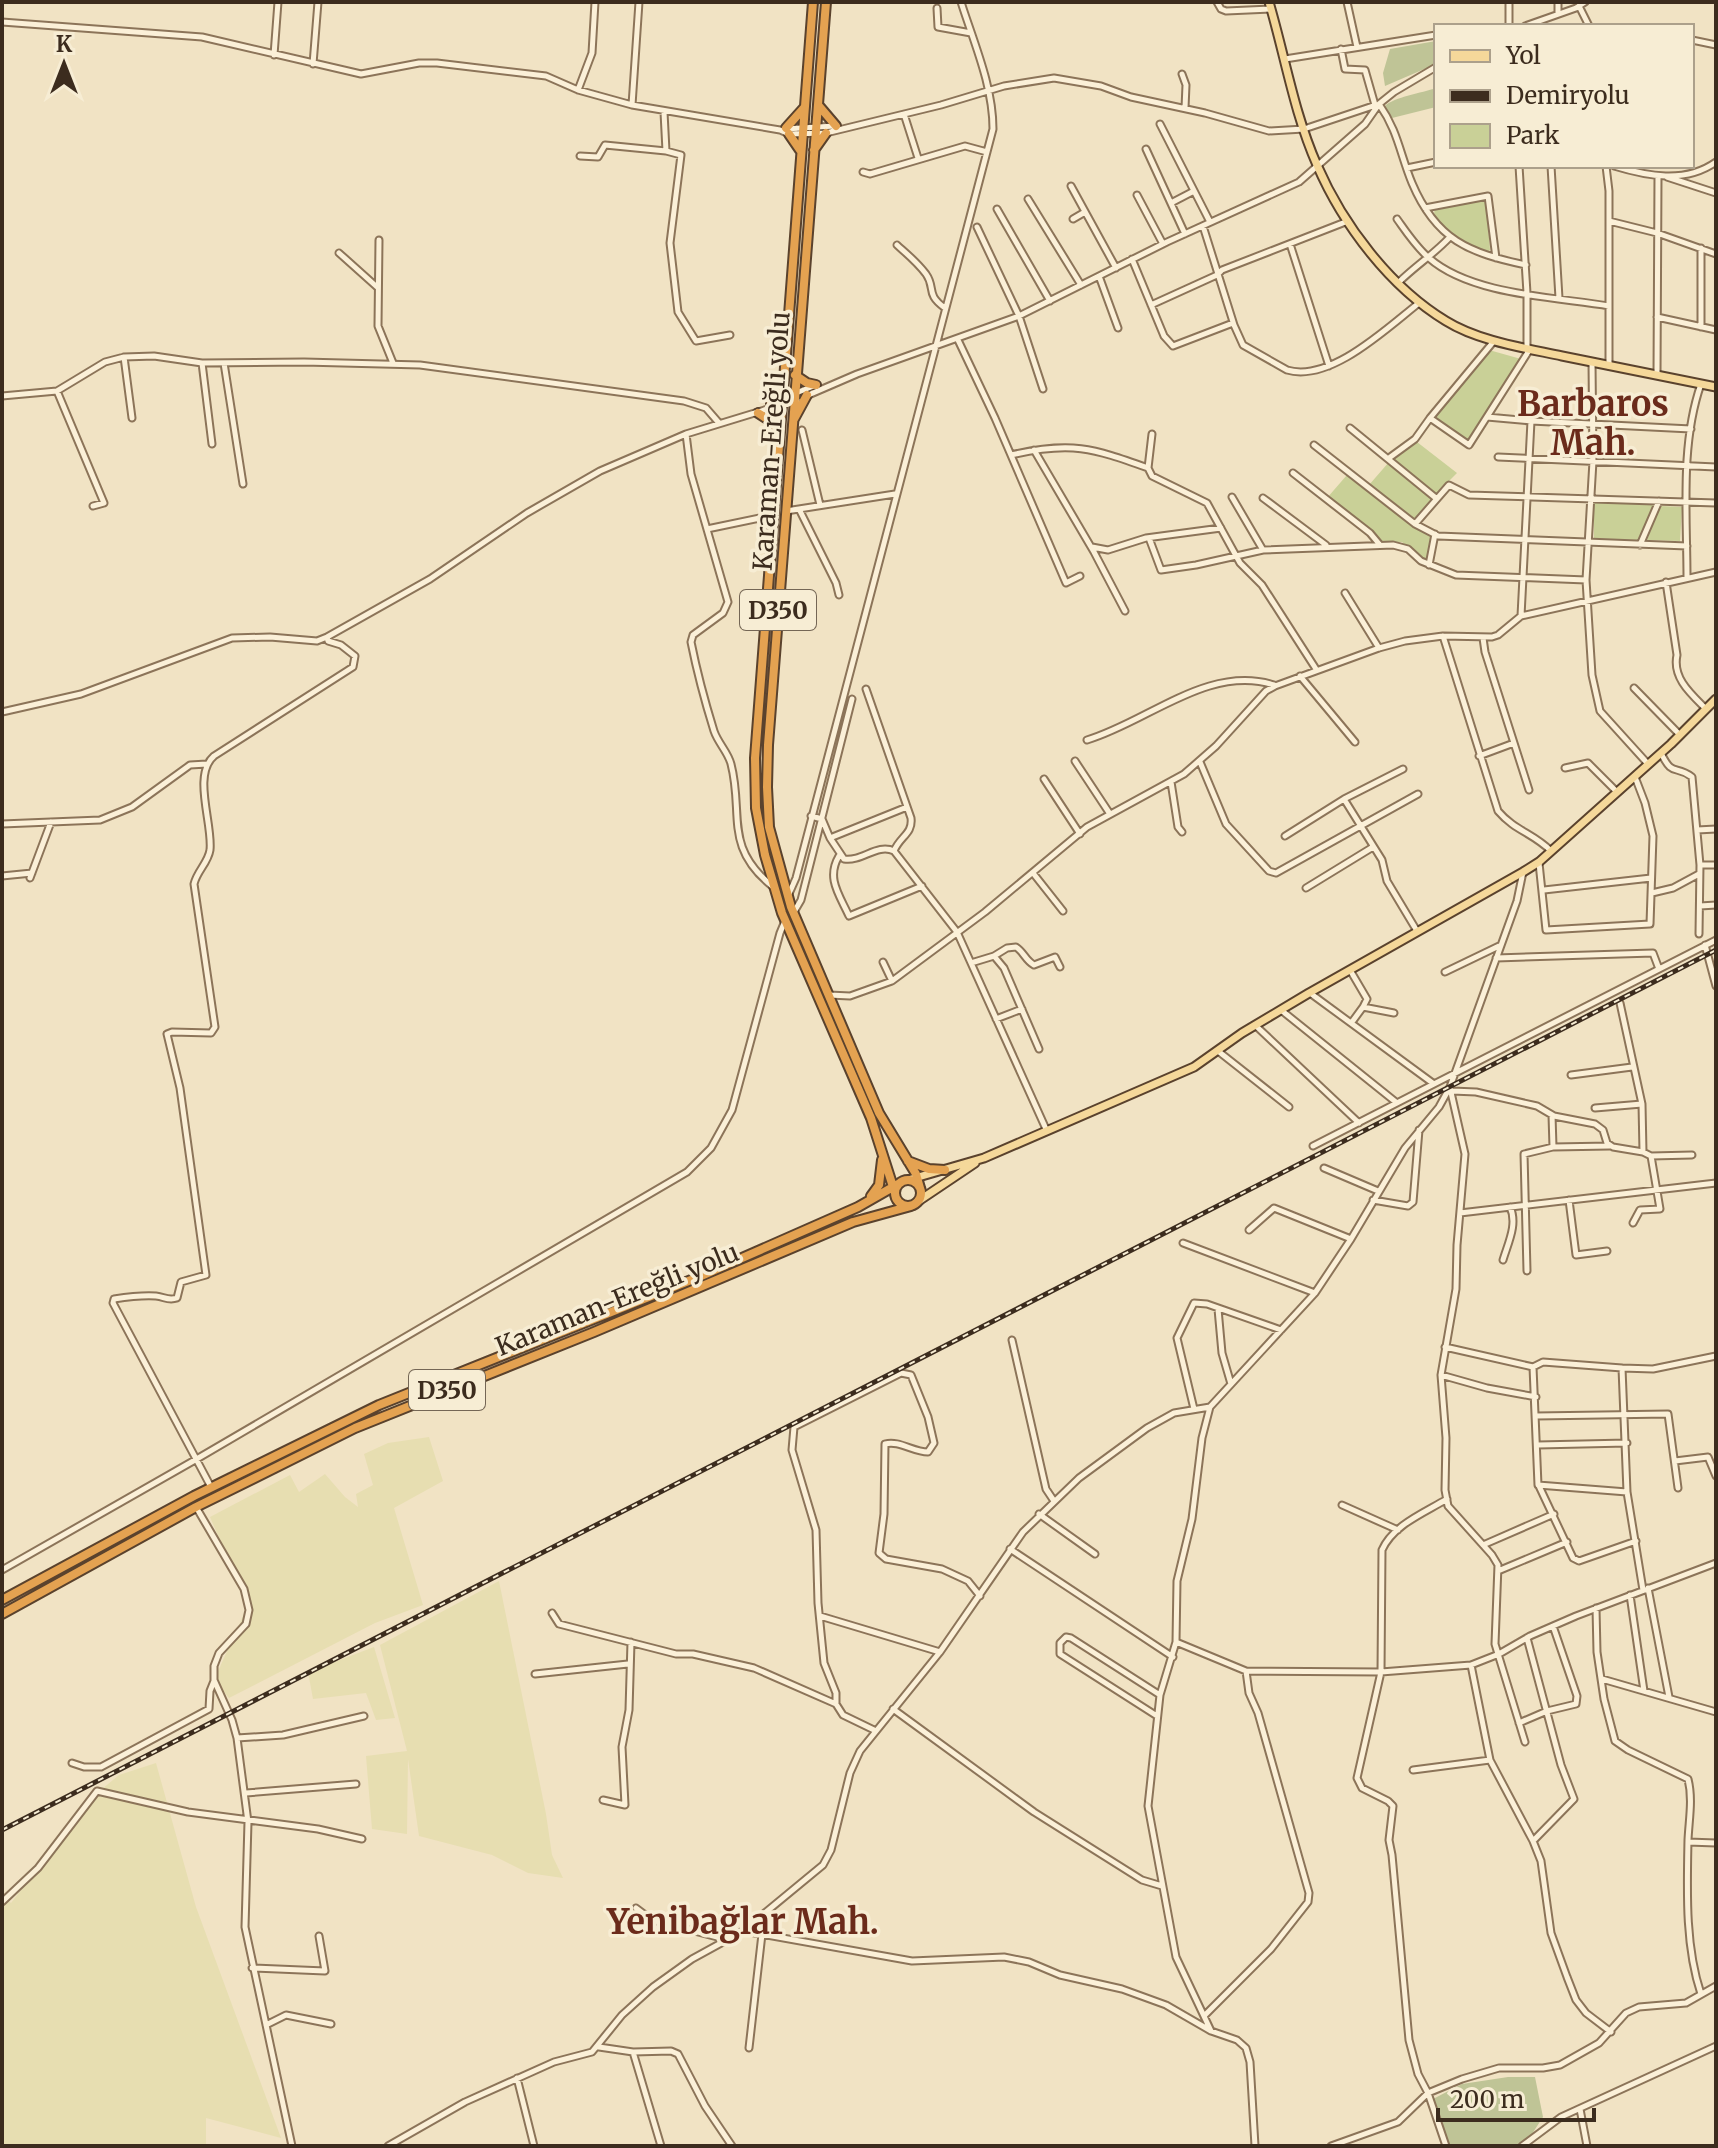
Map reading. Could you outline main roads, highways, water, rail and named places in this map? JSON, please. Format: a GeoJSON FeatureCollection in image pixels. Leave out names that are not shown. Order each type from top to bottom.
{"type":"FeatureCollection","features":[{"type":"Feature","properties":{"kind":"highway","name":"Karaman-Ereğli yolu"},"geometry":{"type":"LineString","coordinates":[[813,2],[755,758],[756,808],[765,855],[785,921],[879,1140],[903,1184]]}},
{"type":"Feature","properties":{"kind":"highway","name":"Karaman-Ereğli yolu"},"geometry":{"type":"LineString","coordinates":[[826,2],[785,511],[767,787],[769,827],[793,913],[879,1113],[901,1153],[903,1184]]}},
{"type":"Feature","properties":{"kind":"highway"},"geometry":{"type":"LineString","coordinates":[[817,103],[823,113],[840,127]]}},
{"type":"Feature","properties":{"kind":"highway"},"geometry":{"type":"LineString","coordinates":[[801,152],[785,131],[805,107]]}},
{"type":"Feature","properties":{"kind":"highway"},"geometry":{"type":"LineString","coordinates":[[814,150],[826,133]]}},
{"type":"Feature","properties":{"kind":"highway"},"geometry":{"type":"LineString","coordinates":[[795,375],[807,383],[821,385]]}},
{"type":"Feature","properties":{"kind":"highway"},"geometry":{"type":"LineString","coordinates":[[771,403],[785,377]]}},
{"type":"Feature","properties":{"kind":"highway"},"geometry":{"type":"LineString","coordinates":[[791,427],[807,395]]}},
{"type":"Feature","properties":{"kind":"highway"},"geometry":{"type":"LineString","coordinates":[[758,413],[775,424],[779,441]]}},
{"type":"Feature","properties":{"kind":"highway","name":"D350"},"geometry":{"type":"LineString","coordinates":[[858,1207],[879,1185],[882,1163],[879,1140]]}},
{"type":"Feature","properties":{"kind":"highway"},"geometry":{"type":"LineString","coordinates":[[901,1153],[919,1167],[945,1170]]}},
{"type":"Feature","properties":{"kind":"highway","name":"Karaman-Ereğli yolu"},"geometry":{"type":"LineString","coordinates":[[2,1600],[211,1487],[410,1391],[617,1311],[858,1207],[903,1184],[920,1188],[921,1195],[914,1204],[853,1222],[594,1332],[355,1428],[196,1507],[2,1614]]}},
{"type":"Feature","properties":{"kind":"highway"},"geometry":{"type":"LineString","coordinates":[[903,1184],[900,1203],[914,1204]]}},
{"type":"Feature","properties":{"kind":"main road"},"geometry":{"type":"LineString","coordinates":[[1270,5],[1317,166],[1378,264],[1419,303],[1448,323],[1494,340],[1716,387]]}},
{"type":"Feature","properties":{"kind":"main road"},"geometry":{"type":"LineString","coordinates":[[903,1184],[984,1158],[1194,1067],[1280,1009],[1523,872],[1539,862],[1661,753],[1716,699]]}},
{"type":"Feature","properties":{"kind":"main road"},"geometry":{"type":"LineString","coordinates":[[914,1204],[984,1158]]}},
{"type":"Feature","properties":{"kind":"railway"},"geometry":{"type":"LineString","coordinates":[[2,1830],[1716,950]]}},
{"type":"Feature","properties":{"kind":"district","name":"Barbaros Mah."},"geometry":{"type":"Point","coordinates":[1593,424]}},
{"type":"Feature","properties":{"kind":"district","name":"Yenibağlar Mah."},"geometry":{"type":"Point","coordinates":[743,1922]}}]}
